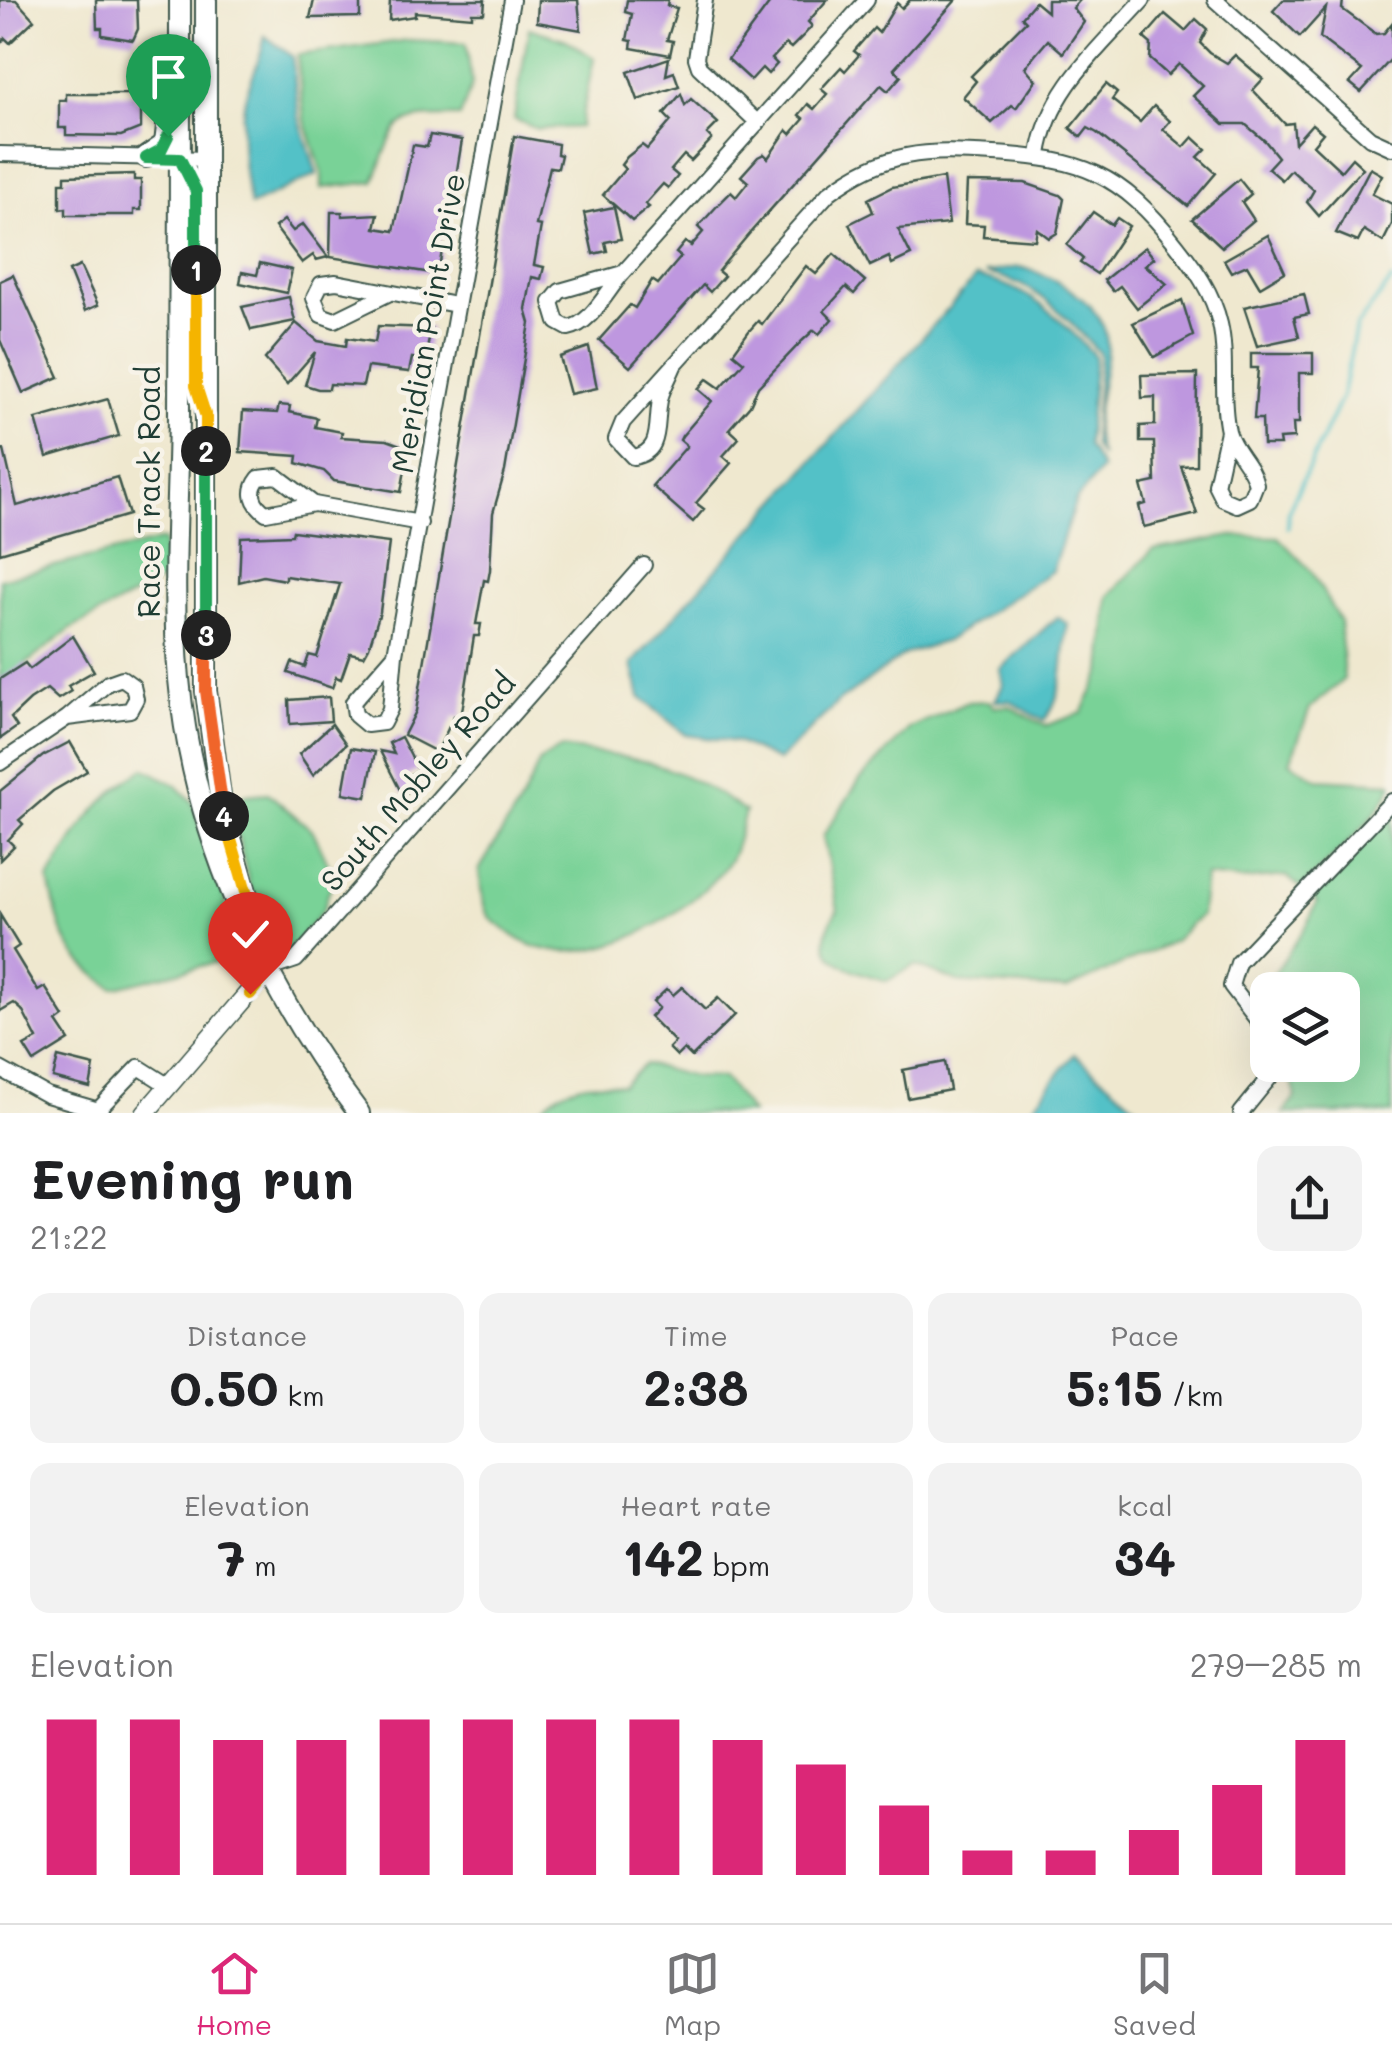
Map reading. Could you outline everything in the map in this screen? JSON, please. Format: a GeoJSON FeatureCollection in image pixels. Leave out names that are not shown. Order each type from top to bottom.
{"type":"FeatureCollection","features":[{"type":"Feature","properties":{"kind":"main road"},"geometry":{"type":"LineString","coordinates":[[146,158],[161,150],[168,136],[170,0]]}},
{"type":"Feature","properties":{"kind":"main road","name":"Race Track Road"},"geometry":{"type":"LineString","coordinates":[[180,0],[179,677],[206,823],[236,903],[269,970],[359,1113]]}},
{"type":"Feature","properties":{"kind":"main road","name":"Race Track Road"},"geometry":{"type":"LineString","coordinates":[[206,0],[206,691],[221,804],[269,970]]}},
{"type":"Feature","properties":{"kind":"main road"},"geometry":{"type":"LineString","coordinates":[[180,159],[196,191],[196,386],[206,417]]}},
{"type":"Feature","properties":{"kind":"main road"},"geometry":{"type":"LineString","coordinates":[[178,552],[206,550]]}},
{"type":"Feature","properties":{"kind":"street","name":"Meridian Point Drive"},"geometry":{"type":"LineString","coordinates":[[394,654],[352,702],[355,715],[367,725],[383,722],[388,716],[394,654],[512,0]]}},
{"type":"Feature","properties":{"kind":"street"},"geometry":{"type":"LineString","coordinates":[[705,0],[696,58],[699,67],[758,122]]}},
{"type":"Feature","properties":{"kind":"street"},"geometry":{"type":"LineString","coordinates":[[623,273],[560,292],[552,302],[557,322],[568,328],[583,323],[623,273],[868,0]]}},
{"type":"Feature","properties":{"kind":"street"},"geometry":{"type":"LineString","coordinates":[[1039,155],[1043,125],[1060,92],[1143,0]]}},
{"type":"Feature","properties":{"kind":"street"},"geometry":{"type":"LineString","coordinates":[[1215,0],[1370,138],[1392,148]]}},
{"type":"Feature","properties":{"kind":"street"},"geometry":{"type":"LineString","coordinates":[[674,366],[662,393],[656,442],[643,456],[633,457],[619,446],[618,430],[674,366],[829,193],[852,176],[902,155],[938,150],[1039,155],[1080,164],[1118,183],[1152,213],[1197,270],[1220,325],[1228,431],[1216,485],[1222,499],[1237,505],[1250,499],[1256,484],[1228,431]]}},
{"type":"Feature","properties":{"kind":"street"},"geometry":{"type":"LineString","coordinates":[[0,154],[207,158]]}},
{"type":"Feature","properties":{"kind":"street"},"geometry":{"type":"LineString","coordinates":[[388,294],[335,320],[321,315],[314,298],[321,284],[336,282],[456,305]]}},
{"type":"Feature","properties":{"kind":"street"},"geometry":{"type":"LineString","coordinates":[[314,504],[420,523]]}},
{"type":"Feature","properties":{"kind":"street","name":"South Mobley Road"},"geometry":{"type":"LineString","coordinates":[[145,1113],[269,970],[296,960],[644,565]]}},
{"type":"Feature","properties":{"kind":"street"},"geometry":{"type":"LineString","coordinates":[[0,762],[67,718]]}},
{"type":"Feature","properties":{"kind":"street"},"geometry":{"type":"LineString","coordinates":[[1250,1010],[1232,986],[1238,964],[1392,801]]}},
{"type":"Feature","properties":{"kind":"street"},"geometry":{"type":"LineString","coordinates":[[0,1069],[47,1094],[95,1111],[139,1067],[169,1086]]}},
{"type":"Feature","properties":{"kind":"street"},"geometry":{"type":"LineString","coordinates":[[1241,1113],[1266,1082]]}},
{"type":"Feature","properties":{"kind":"green space"},"geometry":{"type":"Polygon","coordinates":[[[529,28],[566,40],[594,58],[580,127],[537,129],[514,119],[529,28]]]}},
{"type":"Feature","properties":{"kind":"green space"},"geometry":{"type":"Polygon","coordinates":[[[409,40],[466,43],[472,84],[460,117],[408,121],[393,134],[374,182],[322,188],[322,173],[304,118],[297,55],[409,40]]]}},
{"type":"Feature","properties":{"kind":"green space"},"geometry":{"type":"Polygon","coordinates":[[[1232,536],[1278,537],[1311,571],[1340,622],[1344,679],[1310,708],[1290,762],[1317,779],[1392,783],[1379,808],[1353,837],[1301,888],[1286,876],[1241,880],[1205,876],[1201,915],[1174,941],[1067,989],[958,982],[915,965],[887,981],[858,972],[835,959],[826,940],[838,910],[823,836],[859,781],[910,728],[968,702],[989,701],[994,707],[1009,706],[1045,726],[1082,713],[1102,672],[1108,597],[1153,550],[1232,536]]]}},
{"type":"Feature","properties":{"kind":"green space"},"geometry":{"type":"Polygon","coordinates":[[[163,540],[166,578],[71,629],[0,684],[0,579],[163,540]]]}},
{"type":"Feature","properties":{"kind":"green space"},"geometry":{"type":"Polygon","coordinates":[[[561,748],[637,760],[679,773],[745,812],[731,858],[709,885],[656,924],[594,949],[562,951],[533,946],[492,919],[483,900],[479,870],[522,800],[540,761],[561,748]]]}},
{"type":"Feature","properties":{"kind":"green space"},"geometry":{"type":"Polygon","coordinates":[[[144,768],[176,785],[192,801],[246,964],[225,960],[113,988],[84,965],[67,943],[49,880],[89,817],[144,768]]]}},
{"type":"Feature","properties":{"kind":"green space"},"geometry":{"type":"Polygon","coordinates":[[[268,793],[313,831],[334,876],[323,910],[285,956],[274,947],[257,910],[231,805],[245,795],[268,793]]]}},
{"type":"Feature","properties":{"kind":"green space"},"geometry":{"type":"Polygon","coordinates":[[[1392,813],[1392,1113],[1283,1113],[1296,1097],[1292,1082],[1360,1082],[1360,972],[1275,972],[1307,925],[1317,902],[1312,897],[1392,813]]]}},
{"type":"Feature","properties":{"kind":"green space"},"geometry":{"type":"Polygon","coordinates":[[[645,1064],[693,1077],[723,1078],[751,1113],[537,1113],[555,1096],[575,1087],[597,1083],[622,1085],[645,1064]]]}},
{"type":"Feature","properties":{"kind":"water"},"geometry":{"type":"Polygon","coordinates":[[[265,36],[292,56],[299,118],[317,174],[250,206],[243,163],[243,116],[265,36]]]}},
{"type":"Feature","properties":{"kind":"water"},"geometry":{"type":"Polygon","coordinates":[[[1019,267],[1062,285],[1099,318],[1107,348],[1096,430],[1101,457],[1093,444],[1100,354],[1063,314],[1035,293],[985,273],[1019,267]]]}},
{"type":"Feature","properties":{"kind":"water"},"geometry":{"type":"Polygon","coordinates":[[[976,277],[1012,288],[1042,305],[1095,356],[1087,445],[1102,469],[1076,500],[1052,571],[946,641],[905,654],[837,703],[778,761],[737,742],[686,735],[640,697],[632,664],[976,277]]]}},
{"type":"Feature","properties":{"kind":"water"},"geometry":{"type":"Polygon","coordinates":[[[1057,617],[1068,624],[1062,674],[1044,721],[1010,701],[995,701],[1003,685],[1000,669],[1057,617]]]}},
{"type":"Feature","properties":{"kind":"water"},"geometry":{"type":"Polygon","coordinates":[[[1074,1054],[1144,1113],[1028,1113],[1074,1054]]]}},
{"type":"Feature","properties":{"kind":"building"},"geometry":{"type":"Polygon","coordinates":[[[0,0],[16,0],[34,20],[10,43],[5,38],[0,44],[0,0]]]}},
{"type":"Feature","properties":{"kind":"building"},"geometry":{"type":"Polygon","coordinates":[[[96,0],[137,0],[138,29],[133,40],[102,35],[102,28],[97,28],[96,0]]]}},
{"type":"Feature","properties":{"kind":"building"},"geometry":{"type":"Polygon","coordinates":[[[314,0],[360,0],[360,17],[310,18],[314,0]]]}},
{"type":"Feature","properties":{"kind":"building"},"geometry":{"type":"Polygon","coordinates":[[[390,0],[485,0],[484,13],[472,13],[472,17],[415,12],[415,16],[389,20],[390,0]]]}},
{"type":"Feature","properties":{"kind":"building"},"geometry":{"type":"Polygon","coordinates":[[[538,0],[578,0],[581,30],[537,22],[538,0]]]}},
{"type":"Feature","properties":{"kind":"building"},"geometry":{"type":"Polygon","coordinates":[[[627,0],[668,0],[667,6],[677,8],[667,40],[673,41],[670,55],[631,48],[632,41],[627,40],[632,14],[625,12],[627,0]]]}},
{"type":"Feature","properties":{"kind":"building"},"geometry":{"type":"Polygon","coordinates":[[[772,0],[827,0],[808,22],[812,26],[803,36],[791,48],[786,44],[772,59],[777,64],[768,74],[762,68],[751,80],[728,59],[772,0]]]}},
{"type":"Feature","properties":{"kind":"building"},"geometry":{"type":"Polygon","coordinates":[[[910,0],[956,0],[894,69],[901,76],[888,91],[881,85],[749,234],[718,271],[724,276],[710,292],[703,285],[630,367],[599,340],[630,305],[635,308],[652,280],[658,284],[681,257],[676,253],[685,242],[691,246],[703,232],[698,227],[718,205],[731,192],[736,197],[748,182],[741,176],[758,157],[764,154],[768,158],[787,130],[791,134],[804,119],[799,115],[808,104],[814,109],[827,94],[821,89],[841,67],[845,71],[859,55],[854,51],[874,28],[879,33],[897,3],[902,8],[910,0]]]}},
{"type":"Feature","properties":{"kind":"building"},"geometry":{"type":"Polygon","coordinates":[[[1047,0],[1080,0],[1073,8],[1084,22],[1063,53],[1048,40],[1025,67],[1036,80],[1016,108],[1012,105],[992,123],[963,97],[976,81],[971,76],[1026,21],[1022,17],[1035,2],[1047,12],[1047,0]]]}},
{"type":"Feature","properties":{"kind":"building"},"geometry":{"type":"Polygon","coordinates":[[[1283,0],[1343,0],[1342,9],[1376,34],[1384,33],[1392,23],[1392,58],[1361,92],[1350,83],[1362,70],[1320,38],[1326,8],[1300,37],[1273,11],[1283,0]]]}},
{"type":"Feature","properties":{"kind":"building"},"geometry":{"type":"Polygon","coordinates":[[[1165,14],[1185,31],[1196,19],[1207,29],[1200,43],[1210,53],[1227,63],[1235,55],[1263,79],[1253,90],[1285,124],[1293,123],[1295,143],[1312,124],[1323,133],[1313,145],[1341,171],[1352,158],[1363,168],[1319,216],[1307,202],[1314,190],[1291,170],[1282,180],[1268,168],[1278,157],[1265,141],[1245,124],[1224,124],[1193,96],[1203,86],[1179,64],[1168,75],[1150,59],[1151,44],[1144,38],[1165,14]]]}},
{"type":"Feature","properties":{"kind":"building"},"geometry":{"type":"Polygon","coordinates":[[[669,58],[666,75],[674,72],[679,86],[638,100],[628,72],[669,58]]]}},
{"type":"Feature","properties":{"kind":"building"},"geometry":{"type":"Polygon","coordinates":[[[1106,84],[1117,93],[1112,100],[1140,122],[1154,106],[1170,121],[1163,129],[1184,147],[1193,137],[1206,149],[1198,157],[1216,173],[1188,206],[1097,133],[1088,128],[1081,137],[1070,128],[1106,84]]]}},
{"type":"Feature","properties":{"kind":"building"},"geometry":{"type":"Polygon","coordinates":[[[66,94],[135,94],[135,100],[141,100],[141,128],[121,136],[66,135],[66,128],[59,128],[59,100],[66,100],[66,94]]]}},
{"type":"Feature","properties":{"kind":"building"},"geometry":{"type":"Polygon","coordinates":[[[681,94],[685,105],[691,99],[718,123],[707,134],[712,139],[691,161],[684,155],[671,170],[678,176],[668,188],[663,184],[645,204],[649,207],[632,221],[603,195],[625,169],[621,165],[627,157],[642,145],[647,149],[671,121],[664,114],[681,94]]]}},
{"type":"Feature","properties":{"kind":"building"},"geometry":{"type":"Polygon","coordinates":[[[430,135],[462,140],[449,219],[445,219],[438,250],[442,251],[438,274],[330,257],[331,212],[342,212],[342,216],[378,214],[375,228],[394,231],[413,145],[427,147],[430,135]]]}},
{"type":"Feature","properties":{"kind":"building"},"geometry":{"type":"Polygon","coordinates":[[[514,136],[558,144],[557,154],[561,155],[558,168],[550,167],[536,225],[541,226],[534,265],[544,267],[541,279],[532,277],[526,309],[530,323],[505,471],[493,513],[490,570],[488,581],[484,580],[476,624],[481,624],[479,636],[474,636],[461,718],[454,716],[437,752],[404,735],[416,711],[514,136]]]}},
{"type":"Feature","properties":{"kind":"building"},"geometry":{"type":"Polygon","coordinates":[[[1370,168],[1382,175],[1372,194],[1392,204],[1392,224],[1383,242],[1364,230],[1358,242],[1336,233],[1370,168]]]}},
{"type":"Feature","properties":{"kind":"building"},"geometry":{"type":"Polygon","coordinates":[[[134,174],[134,180],[141,180],[141,210],[134,210],[134,215],[66,215],[66,208],[60,209],[60,183],[65,183],[65,176],[134,174]]]}},
{"type":"Feature","properties":{"kind":"building"},"geometry":{"type":"Polygon","coordinates":[[[943,178],[949,224],[898,229],[911,255],[892,264],[889,257],[870,266],[849,224],[873,212],[868,199],[892,187],[943,178]]]}},
{"type":"Feature","properties":{"kind":"building"},"geometry":{"type":"Polygon","coordinates":[[[1239,179],[1251,194],[1242,202],[1254,220],[1222,247],[1192,219],[1239,179]]]}},
{"type":"Feature","properties":{"kind":"building"},"geometry":{"type":"Polygon","coordinates":[[[967,182],[1025,183],[1060,195],[1064,199],[1057,233],[1049,238],[1037,229],[1035,240],[983,236],[984,225],[965,224],[967,182]]]}},
{"type":"Feature","properties":{"kind":"building"},"geometry":{"type":"Polygon","coordinates":[[[614,207],[621,239],[605,242],[607,251],[593,254],[584,213],[614,207]]]}},
{"type":"Feature","properties":{"kind":"building"},"geometry":{"type":"Polygon","coordinates":[[[1093,212],[1112,225],[1117,218],[1129,226],[1097,274],[1080,263],[1083,259],[1067,245],[1093,212]]]}},
{"type":"Feature","properties":{"kind":"building"},"geometry":{"type":"Polygon","coordinates":[[[284,220],[293,231],[303,224],[328,257],[316,260],[313,255],[302,263],[275,227],[284,220]]]}},
{"type":"Feature","properties":{"kind":"building"},"geometry":{"type":"Polygon","coordinates":[[[1268,235],[1285,272],[1260,287],[1247,265],[1231,272],[1224,260],[1268,235]]]}},
{"type":"Feature","properties":{"kind":"building"},"geometry":{"type":"Polygon","coordinates":[[[1145,247],[1154,258],[1145,265],[1167,284],[1137,308],[1120,286],[1113,291],[1104,280],[1145,247]]]}},
{"type":"Feature","properties":{"kind":"building"},"geometry":{"type":"Polygon","coordinates":[[[834,254],[865,281],[854,294],[846,287],[824,311],[832,319],[819,334],[814,330],[758,387],[750,405],[729,429],[739,438],[723,456],[731,463],[696,503],[704,509],[693,522],[652,486],[687,446],[680,440],[682,436],[712,401],[698,389],[707,379],[720,388],[744,362],[733,353],[749,331],[758,321],[762,324],[806,266],[816,274],[834,254]]]}},
{"type":"Feature","properties":{"kind":"building"},"geometry":{"type":"Polygon","coordinates":[[[260,263],[292,270],[287,293],[240,283],[242,272],[257,275],[260,263]]]}},
{"type":"Feature","properties":{"kind":"building"},"geometry":{"type":"Polygon","coordinates":[[[80,266],[98,305],[85,311],[69,271],[80,266]]]}},
{"type":"Feature","properties":{"kind":"building"},"geometry":{"type":"Polygon","coordinates":[[[13,275],[59,377],[23,393],[0,340],[0,281],[13,275]]]}},
{"type":"Feature","properties":{"kind":"building"},"geometry":{"type":"Polygon","coordinates":[[[1304,294],[1309,314],[1294,317],[1299,337],[1257,346],[1244,307],[1304,294]]]}},
{"type":"Feature","properties":{"kind":"building"},"geometry":{"type":"Polygon","coordinates":[[[289,297],[295,321],[251,330],[242,307],[289,297]]]}},
{"type":"Feature","properties":{"kind":"building"},"geometry":{"type":"Polygon","coordinates":[[[1182,300],[1193,336],[1154,357],[1133,323],[1182,300]]]}},
{"type":"Feature","properties":{"kind":"building"},"geometry":{"type":"Polygon","coordinates":[[[296,323],[318,341],[346,346],[347,338],[375,342],[378,326],[431,328],[425,360],[412,358],[409,372],[367,367],[363,386],[330,384],[329,389],[318,389],[305,385],[315,352],[287,384],[265,359],[296,323]]]}},
{"type":"Feature","properties":{"kind":"building"},"geometry":{"type":"Polygon","coordinates":[[[589,347],[597,388],[570,394],[560,357],[589,347]]]}},
{"type":"Feature","properties":{"kind":"building"},"geometry":{"type":"Polygon","coordinates":[[[1251,353],[1313,353],[1313,373],[1299,373],[1299,423],[1293,423],[1294,438],[1279,439],[1280,445],[1263,445],[1262,419],[1254,419],[1258,368],[1251,368],[1251,353]]]}},
{"type":"Feature","properties":{"kind":"building"},"geometry":{"type":"Polygon","coordinates":[[[1197,374],[1196,465],[1181,466],[1197,514],[1144,527],[1139,506],[1146,504],[1141,485],[1155,482],[1154,442],[1140,442],[1140,426],[1155,425],[1155,397],[1142,398],[1141,375],[1197,374]]]}},
{"type":"Feature","properties":{"kind":"building"},"geometry":{"type":"Polygon","coordinates":[[[108,399],[119,436],[47,457],[36,419],[108,399]]]}},
{"type":"Feature","properties":{"kind":"building"},"geometry":{"type":"Polygon","coordinates":[[[279,405],[290,406],[289,412],[317,418],[315,427],[342,432],[341,437],[387,440],[409,448],[401,492],[334,481],[324,471],[297,463],[298,456],[240,452],[243,411],[277,413],[279,405]]]}},
{"type":"Feature","properties":{"kind":"building"},"geometry":{"type":"Polygon","coordinates":[[[4,450],[17,506],[117,477],[129,515],[0,553],[0,451],[4,450]]]}},
{"type":"Feature","properties":{"kind":"building"},"geometry":{"type":"Polygon","coordinates":[[[293,531],[389,543],[380,612],[369,647],[364,656],[350,653],[341,679],[336,677],[332,688],[288,673],[292,662],[305,667],[309,655],[317,657],[340,584],[285,576],[285,580],[263,576],[239,582],[241,537],[292,535],[293,531]]]}},
{"type":"Feature","properties":{"kind":"building"},"geometry":{"type":"Polygon","coordinates":[[[73,636],[94,671],[68,686],[71,691],[58,699],[47,689],[30,700],[11,718],[17,727],[0,739],[0,679],[25,663],[30,669],[73,636]]]}},
{"type":"Feature","properties":{"kind":"building"},"geometry":{"type":"Polygon","coordinates":[[[329,697],[331,721],[290,724],[289,700],[329,697]]]}},
{"type":"Feature","properties":{"kind":"building"},"geometry":{"type":"Polygon","coordinates":[[[332,724],[346,744],[313,775],[299,754],[332,724]]]}},
{"type":"Feature","properties":{"kind":"building"},"geometry":{"type":"Polygon","coordinates":[[[401,737],[418,770],[406,777],[412,790],[402,794],[380,751],[394,754],[389,743],[401,737]]]}},
{"type":"Feature","properties":{"kind":"building"},"geometry":{"type":"Polygon","coordinates":[[[70,742],[87,771],[53,791],[19,820],[23,824],[8,840],[14,846],[0,860],[0,791],[43,756],[70,742]]]}},
{"type":"Feature","properties":{"kind":"building"},"geometry":{"type":"Polygon","coordinates":[[[351,748],[375,752],[366,797],[343,793],[351,748]]]}},
{"type":"Feature","properties":{"kind":"building"},"geometry":{"type":"Polygon","coordinates":[[[0,915],[19,946],[13,950],[38,991],[45,987],[64,1017],[57,1022],[69,1040],[34,1062],[24,1046],[37,1039],[22,1010],[14,1003],[0,1011],[0,915]]]}},
{"type":"Feature","properties":{"kind":"building"},"geometry":{"type":"Polygon","coordinates":[[[682,987],[705,1010],[718,998],[735,1015],[692,1057],[684,1049],[677,1056],[669,1048],[675,1042],[650,1017],[659,1008],[653,1002],[667,989],[673,995],[682,987]]]}},
{"type":"Feature","properties":{"kind":"building"},"geometry":{"type":"Polygon","coordinates":[[[58,1057],[94,1066],[90,1088],[53,1078],[58,1057]]]}},
{"type":"Feature","properties":{"kind":"building"},"geometry":{"type":"Polygon","coordinates":[[[945,1062],[950,1090],[908,1098],[903,1070],[945,1062]]]}},
{"type":"Feature","properties":{"kind":"waterway"},"geometry":{"type":"LineString","coordinates":[[1288,527],[1288,512],[1342,396],[1356,327],[1392,280]]}},
{"type":"Feature","properties":{"kind":"route"},"geometry":{"type":"LineString","coordinates":[[168,136],[161,150],[146,158],[180,159],[196,191],[196,386],[206,417],[206,691],[221,804],[269,970],[250,994]]}}]}
